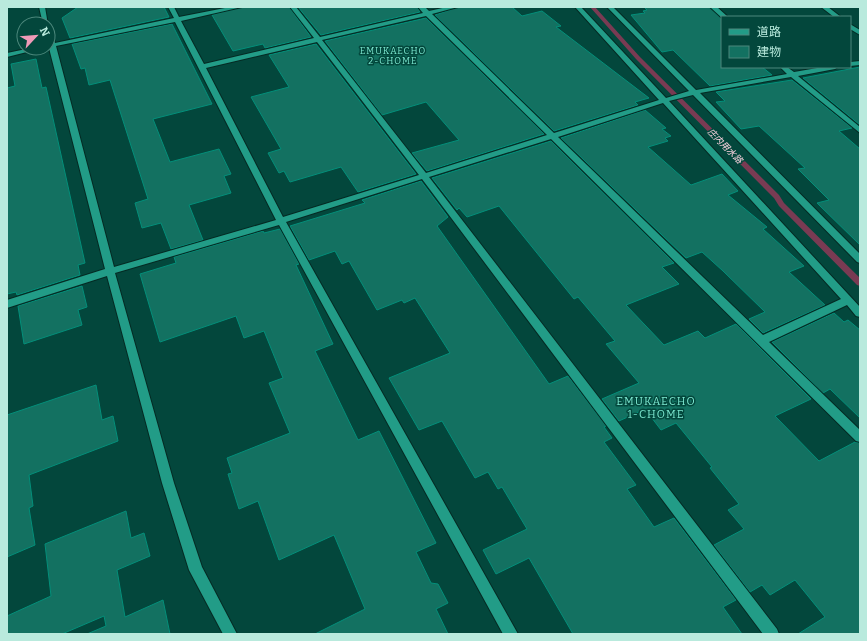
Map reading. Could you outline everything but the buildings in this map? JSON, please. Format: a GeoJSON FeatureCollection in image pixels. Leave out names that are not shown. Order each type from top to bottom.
{"type":"FeatureCollection","features":[{"type":"Feature","properties":{"kind":"street"},"geometry":{"type":"LineString","coordinates":[[171,7],[281,221],[511,634]]}},
{"type":"Feature","properties":{"kind":"street"},"geometry":{"type":"LineString","coordinates":[[56,45],[239,7]]}},
{"type":"Feature","properties":{"kind":"street"},"geometry":{"type":"LineString","coordinates":[[293,7],[424,176],[772,634]]}},
{"type":"Feature","properties":{"kind":"street"},"geometry":{"type":"LineString","coordinates":[[202,67],[318,39],[424,10],[455,7]]}},
{"type":"Feature","properties":{"kind":"street"},"geometry":{"type":"LineString","coordinates":[[578,7],[666,100],[860,313]]}},
{"type":"Feature","properties":{"kind":"street"},"geometry":{"type":"LineString","coordinates":[[610,7],[860,260]]}},
{"type":"Feature","properties":{"kind":"street"},"geometry":{"type":"LineString","coordinates":[[713,7],[723,16]]}},
{"type":"Feature","properties":{"kind":"street"},"geometry":{"type":"LineString","coordinates":[[824,7],[837,16]]}},
{"type":"Feature","properties":{"kind":"street"},"geometry":{"type":"LineString","coordinates":[[424,10],[860,437]]}},
{"type":"Feature","properties":{"kind":"street"},"geometry":{"type":"LineString","coordinates":[[851,27],[860,33]]}},
{"type":"Feature","properties":{"kind":"street"},"geometry":{"type":"LineString","coordinates":[[53,56],[168,483],[196,570],[230,634]]}},
{"type":"Feature","properties":{"kind":"street"},"geometry":{"type":"LineString","coordinates":[[784,68],[860,131]]}},
{"type":"Feature","properties":{"kind":"street"},"geometry":{"type":"LineString","coordinates":[[7,304],[110,271],[281,221],[666,100],[694,92],[830,68]]}},
{"type":"Feature","properties":{"kind":"street"},"geometry":{"type":"LineString","coordinates":[[761,341],[848,300]]}},
{"type":"Feature","properties":{"kind":"waterway","name":"庄内用水路"},"geometry":{"type":"LineString","coordinates":[[592,7],[638,58],[777,197],[781,204],[860,283]]}},
{"type":"Feature","properties":{"kind":"district","name":"EMUKAECHO 2-CHOME"},"geometry":{"type":"Point","coordinates":[393,56]}},
{"type":"Feature","properties":{"kind":"district","name":"EMUKAECHO 1-CHOME"},"geometry":{"type":"Point","coordinates":[656,407]}}]}
